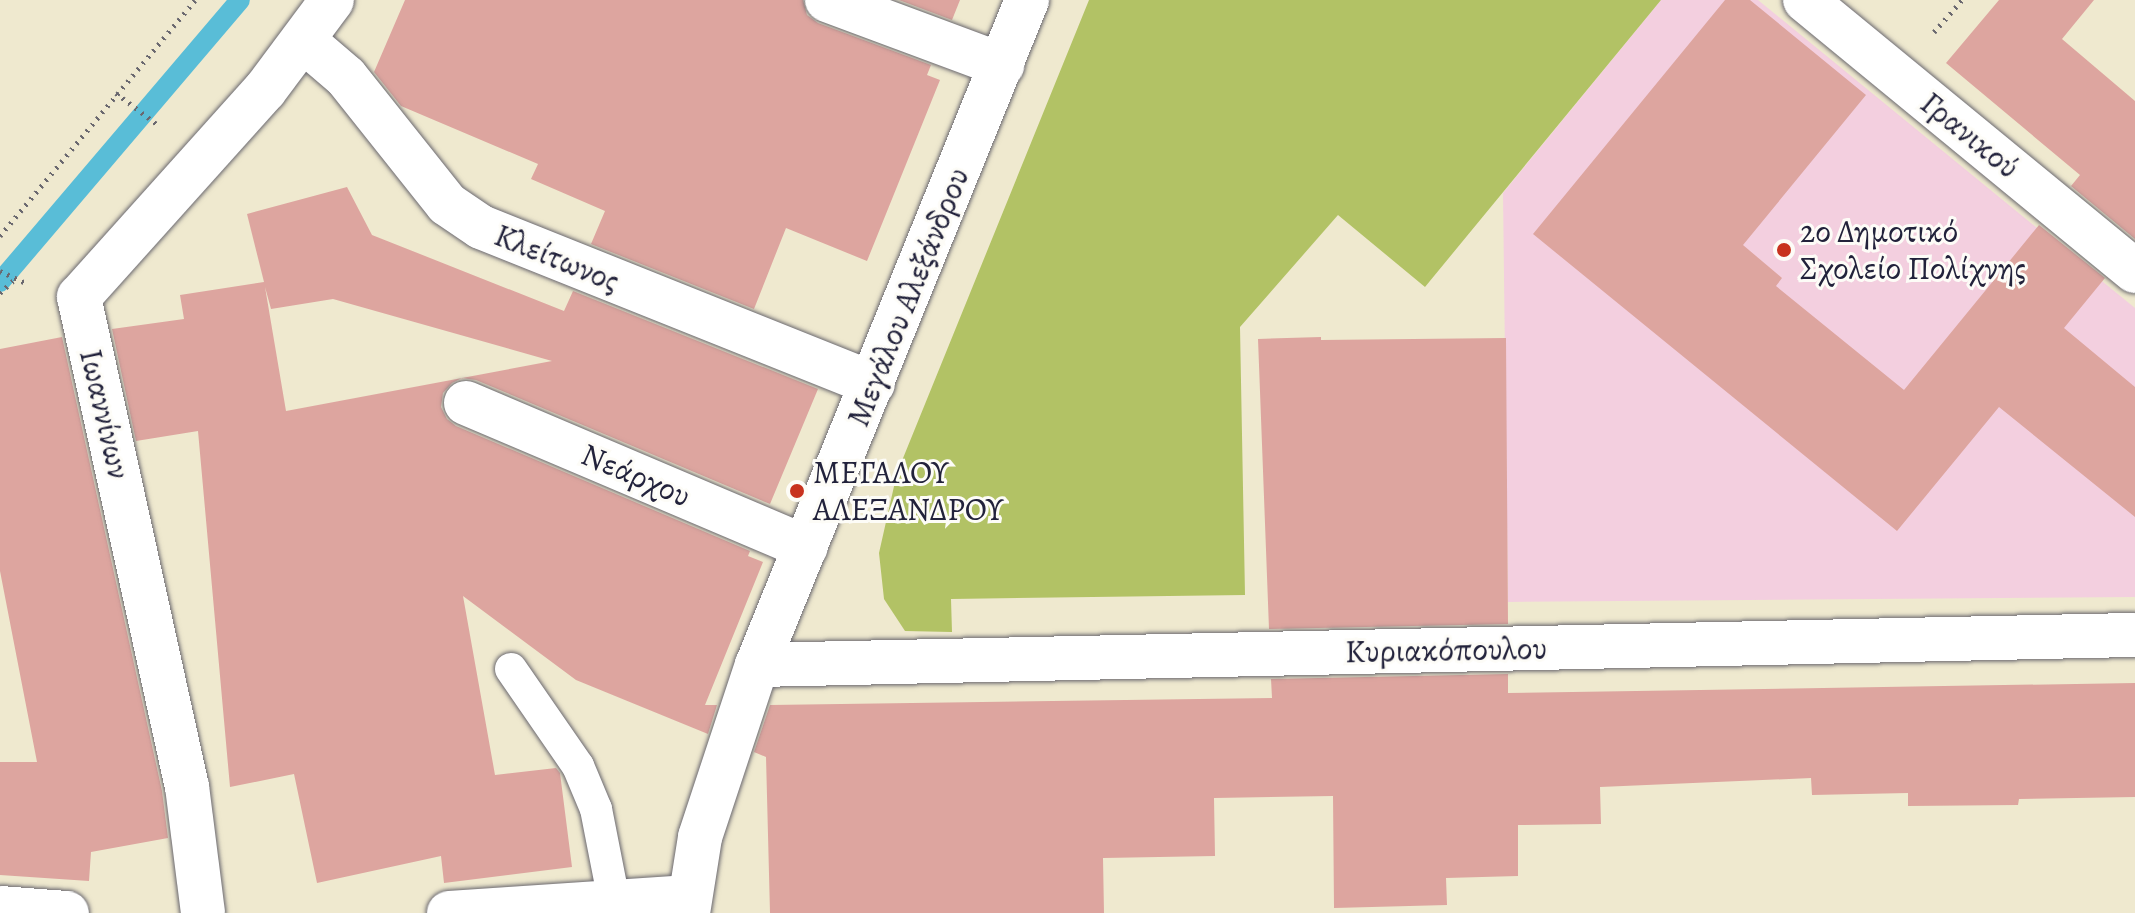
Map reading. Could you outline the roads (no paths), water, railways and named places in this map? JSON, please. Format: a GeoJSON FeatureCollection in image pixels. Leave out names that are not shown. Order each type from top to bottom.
{"type":"FeatureCollection","features":[{"type":"Feature","properties":{"kind":"street","name":"Ιωαννίνων"},"geometry":{"type":"LineString","coordinates":[[203,913],[187,787],[79,297],[265,90],[332,0]]}},
{"type":"Feature","properties":{"kind":"street"},"geometry":{"type":"LineString","coordinates":[[827,0],[1002,65]]}},
{"type":"Feature","properties":{"kind":"street","name":"Μεγάλου Αλεξάνδρου"},"geometry":{"type":"LineString","coordinates":[[688,905],[700,837],[757,665],[1027,0]]}},
{"type":"Feature","properties":{"kind":"street","name":"Γρανικού"},"geometry":{"type":"LineString","coordinates":[[1805,0],[2135,271]]}},
{"type":"Feature","properties":{"kind":"street","name":"Κλείτωνος"},"geometry":{"type":"LineString","coordinates":[[304,41],[346,77],[447,204],[481,227],[873,384]]}},
{"type":"Feature","properties":{"kind":"street","name":"Νεάρχου"},"geometry":{"type":"LineString","coordinates":[[466,403],[806,547]]}},
{"type":"Feature","properties":{"kind":"street","name":"Κυριακόπουλου"},"geometry":{"type":"LineString","coordinates":[[757,665],[2135,635]]}},
{"type":"Feature","properties":{"kind":"street"},"geometry":{"type":"LineString","coordinates":[[449,913],[614,901],[688,905]]}},
{"type":"Feature","properties":{"kind":"street"},"geometry":{"type":"LineString","coordinates":[[0,908],[67,913]]}},
{"type":"Feature","properties":{"kind":"lane"},"geometry":{"type":"LineString","coordinates":[[511,669],[578,766],[596,809],[614,901]]}},
{"type":"Feature","properties":{"kind":"waterway"},"geometry":{"type":"LineString","coordinates":[[0,282],[240,0]]}},
{"type":"Feature","properties":{"kind":"place","name":"2ο Δημοτικό Σχολείο Πολίχνης"},"geometry":{"type":"Point","coordinates":[1784,250]}},
{"type":"Feature","properties":{"kind":"place","name":"ΜΕΓΑΛΟΥ ΑΛΕΞΑΝΔΡΟΥ"},"geometry":{"type":"Point","coordinates":[797,491]}}]}
